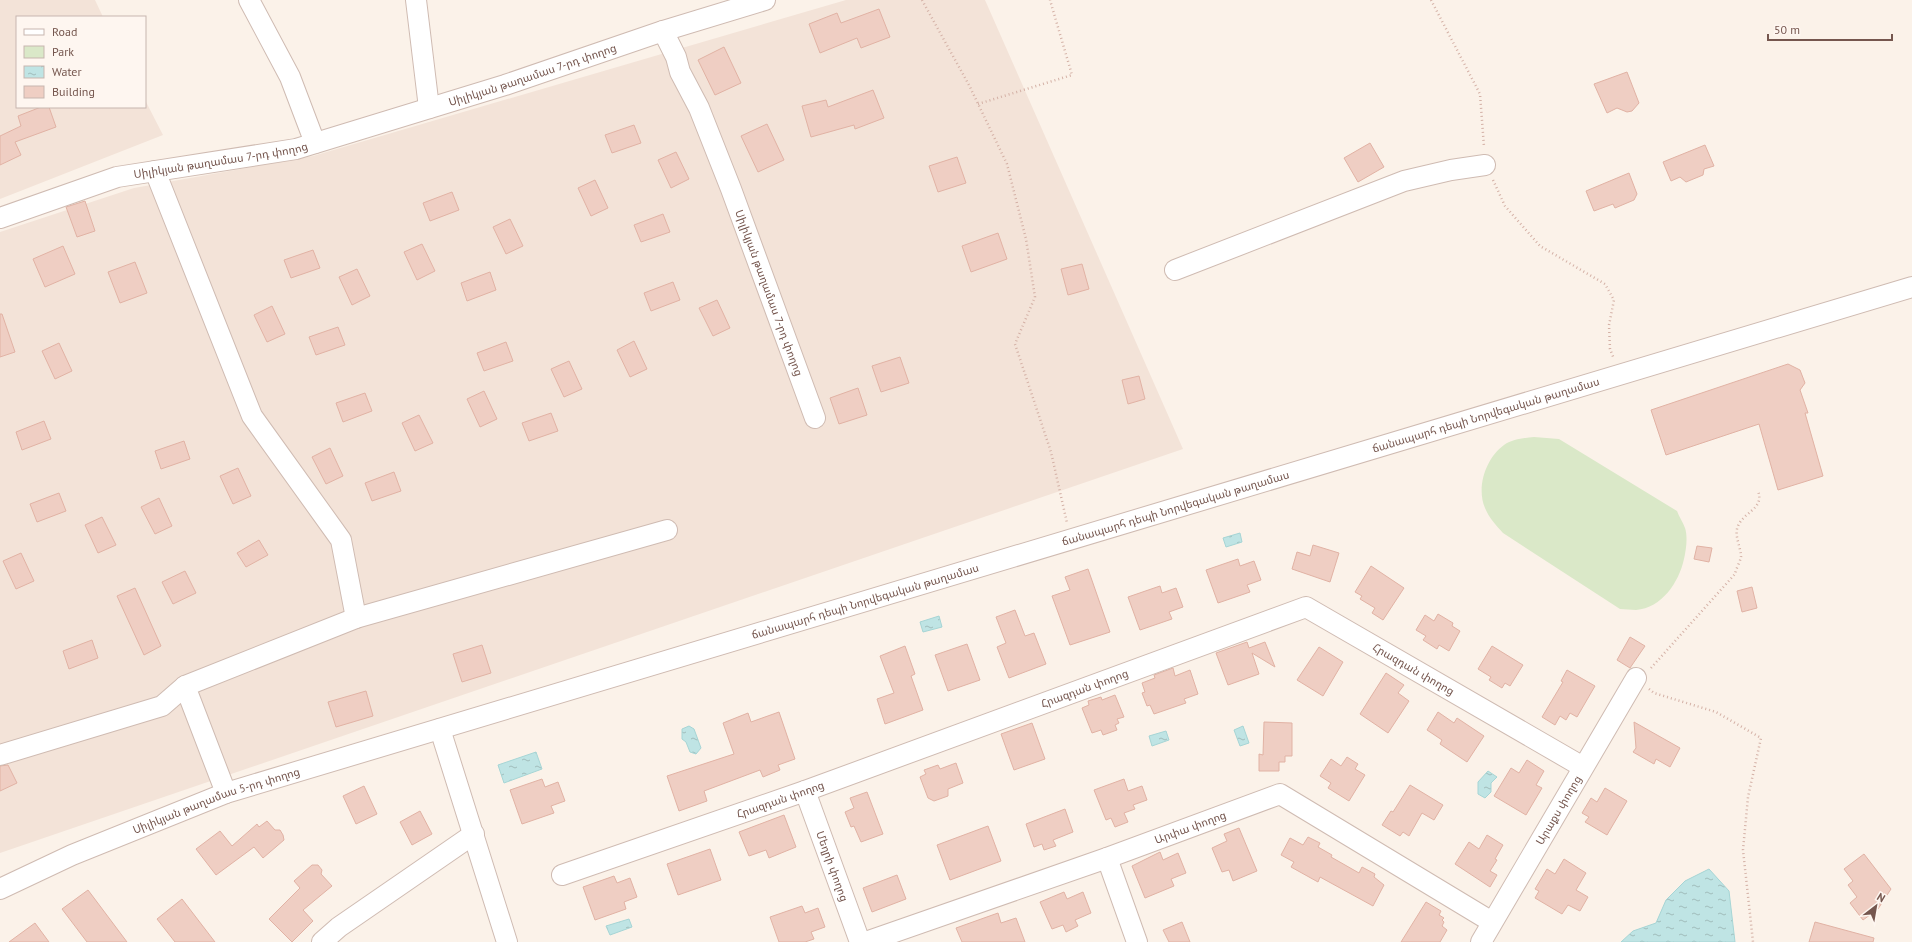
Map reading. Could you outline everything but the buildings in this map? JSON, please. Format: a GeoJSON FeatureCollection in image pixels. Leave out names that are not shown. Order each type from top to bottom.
{"type":"FeatureCollection","features":[{"type":"Feature","properties":{"kind":"street"},"geometry":{"type":"LineString","coordinates":[[249,0],[290,77],[315,143]]}},
{"type":"Feature","properties":{"kind":"street"},"geometry":{"type":"LineString","coordinates":[[416,0],[429,108]]}},
{"type":"Feature","properties":{"kind":"street"},"geometry":{"type":"LineString","coordinates":[[663,31],[765,0]]}},
{"type":"Feature","properties":{"kind":"street","name":"Սիլիկյան թաղամաս 7-րդ փողոց"},"geometry":{"type":"LineString","coordinates":[[0,218],[117,177],[296,149],[505,85],[663,31],[676,57],[680,72],[699,108],[731,189],[814,418]]}},
{"type":"Feature","properties":{"kind":"street"},"geometry":{"type":"LineString","coordinates":[[1175,270],[1404,181],[1485,164]]}},
{"type":"Feature","properties":{"kind":"street"},"geometry":{"type":"LineString","coordinates":[[155,171],[252,416],[341,540],[356,618]]}},
{"type":"Feature","properties":{"kind":"street","name":"ճանապարհ դեպի Նորվեգական թաղամաս"},"geometry":{"type":"LineString","coordinates":[[440,729],[1912,287]]}},
{"type":"Feature","properties":{"kind":"street"},"geometry":{"type":"LineString","coordinates":[[0,755],[162,706],[184,686],[356,618],[667,530]]}},
{"type":"Feature","properties":{"kind":"street","name":"Հրազդան փողոց"},"geometry":{"type":"LineString","coordinates":[[562,875],[804,791],[1306,607],[1583,767]]}},
{"type":"Feature","properties":{"kind":"street","name":"Արաքս փողոց"},"geometry":{"type":"LineString","coordinates":[[1481,942],[1636,678]]}},
{"type":"Feature","properties":{"kind":"street"},"geometry":{"type":"LineString","coordinates":[[184,686],[226,793]]}},
{"type":"Feature","properties":{"kind":"street"},"geometry":{"type":"LineString","coordinates":[[440,729],[507,942]]}},
{"type":"Feature","properties":{"kind":"street","name":"Սիլիկյան թաղամաս 5-րդ փողոց"},"geometry":{"type":"LineString","coordinates":[[0,889],[72,855],[226,793],[440,729]]}},
{"type":"Feature","properties":{"kind":"street","name":"Մեղրի փողոց"},"geometry":{"type":"LineString","coordinates":[[804,791],[860,942]]}},
{"type":"Feature","properties":{"kind":"street","name":"Արփա փողոց"},"geometry":{"type":"LineString","coordinates":[[866,942],[1107,858],[1280,794],[1492,922]]}},
{"type":"Feature","properties":{"kind":"street"},"geometry":{"type":"LineString","coordinates":[[322,942],[339,927],[474,834]]}},
{"type":"Feature","properties":{"kind":"street"},"geometry":{"type":"LineString","coordinates":[[1107,858],[1137,942]]}},
{"type":"Feature","properties":{"kind":"path"},"geometry":{"type":"LineString","coordinates":[[922,0],[978,104],[1007,164],[1026,239],[1035,297],[1015,344],[1051,452],[1071,540]]}},
{"type":"Feature","properties":{"kind":"path"},"geometry":{"type":"LineString","coordinates":[[978,104],[1072,75],[1050,0]]}},
{"type":"Feature","properties":{"kind":"path"},"geometry":{"type":"LineString","coordinates":[[1431,0],[1480,94],[1485,164],[1505,206],[1540,246],[1605,284],[1614,300],[1609,324],[1610,350],[1620,375]]}},
{"type":"Feature","properties":{"kind":"path"},"geometry":{"type":"LineString","coordinates":[[1752,942],[1743,850],[1748,797],[1761,738],[1716,712],[1654,693],[1636,678],[1650,668],[1734,574],[1741,557],[1737,529],[1744,517],[1758,505],[1760,498],[1758,491]]}},
{"type":"Feature","properties":{"kind":"shaded area"},"geometry":{"type":"Polygon","coordinates":[[[0,0],[95,0],[103,16],[16,16],[16,108],[146,108],[146,102],[163,135],[0,199],[0,0]]]}},
{"type":"Feature","properties":{"kind":"shaded area"},"geometry":{"type":"Polygon","coordinates":[[[846,0],[985,0],[1183,449],[0,853],[0,232],[134,188],[313,156],[846,0]]]}},
{"type":"Feature","properties":{"kind":"green space"},"geometry":{"type":"Polygon","coordinates":[[[1534,437],[1559,439],[1677,511],[1686,532],[1685,555],[1682,568],[1678,576],[1668,592],[1661,599],[1645,608],[1636,610],[1620,609],[1503,533],[1493,521],[1482,500],[1482,482],[1488,465],[1492,457],[1507,443],[1522,438],[1534,437]]]}},
{"type":"Feature","properties":{"kind":"water"},"geometry":{"type":"Polygon","coordinates":[[[1240,533],[1242,542],[1226,547],[1223,538],[1240,533]]]}},
{"type":"Feature","properties":{"kind":"water"},"geometry":{"type":"Polygon","coordinates":[[[939,616],[942,627],[923,632],[920,622],[939,616]]]}},
{"type":"Feature","properties":{"kind":"water"},"geometry":{"type":"Polygon","coordinates":[[[689,726],[694,729],[701,748],[696,754],[690,752],[686,742],[682,739],[682,729],[689,726]]]}},
{"type":"Feature","properties":{"kind":"water"},"geometry":{"type":"Polygon","coordinates":[[[1243,726],[1249,743],[1240,746],[1234,730],[1243,726]]]}},
{"type":"Feature","properties":{"kind":"water"},"geometry":{"type":"Polygon","coordinates":[[[1166,731],[1169,740],[1152,746],[1149,736],[1166,731]]]}},
{"type":"Feature","properties":{"kind":"water"},"geometry":{"type":"Polygon","coordinates":[[[536,752],[542,769],[504,783],[498,765],[536,752]]]}},
{"type":"Feature","properties":{"kind":"water"},"geometry":{"type":"Polygon","coordinates":[[[1488,771],[1497,777],[1491,783],[1491,792],[1485,798],[1478,794],[1478,782],[1488,771]]]}},
{"type":"Feature","properties":{"kind":"water"},"geometry":{"type":"Polygon","coordinates":[[[1709,869],[1729,891],[1735,942],[1621,942],[1633,931],[1656,923],[1666,900],[1685,881],[1709,869]]]}},
{"type":"Feature","properties":{"kind":"water"},"geometry":{"type":"Polygon","coordinates":[[[629,919],[632,927],[610,935],[606,926],[629,919]]]}}]}
